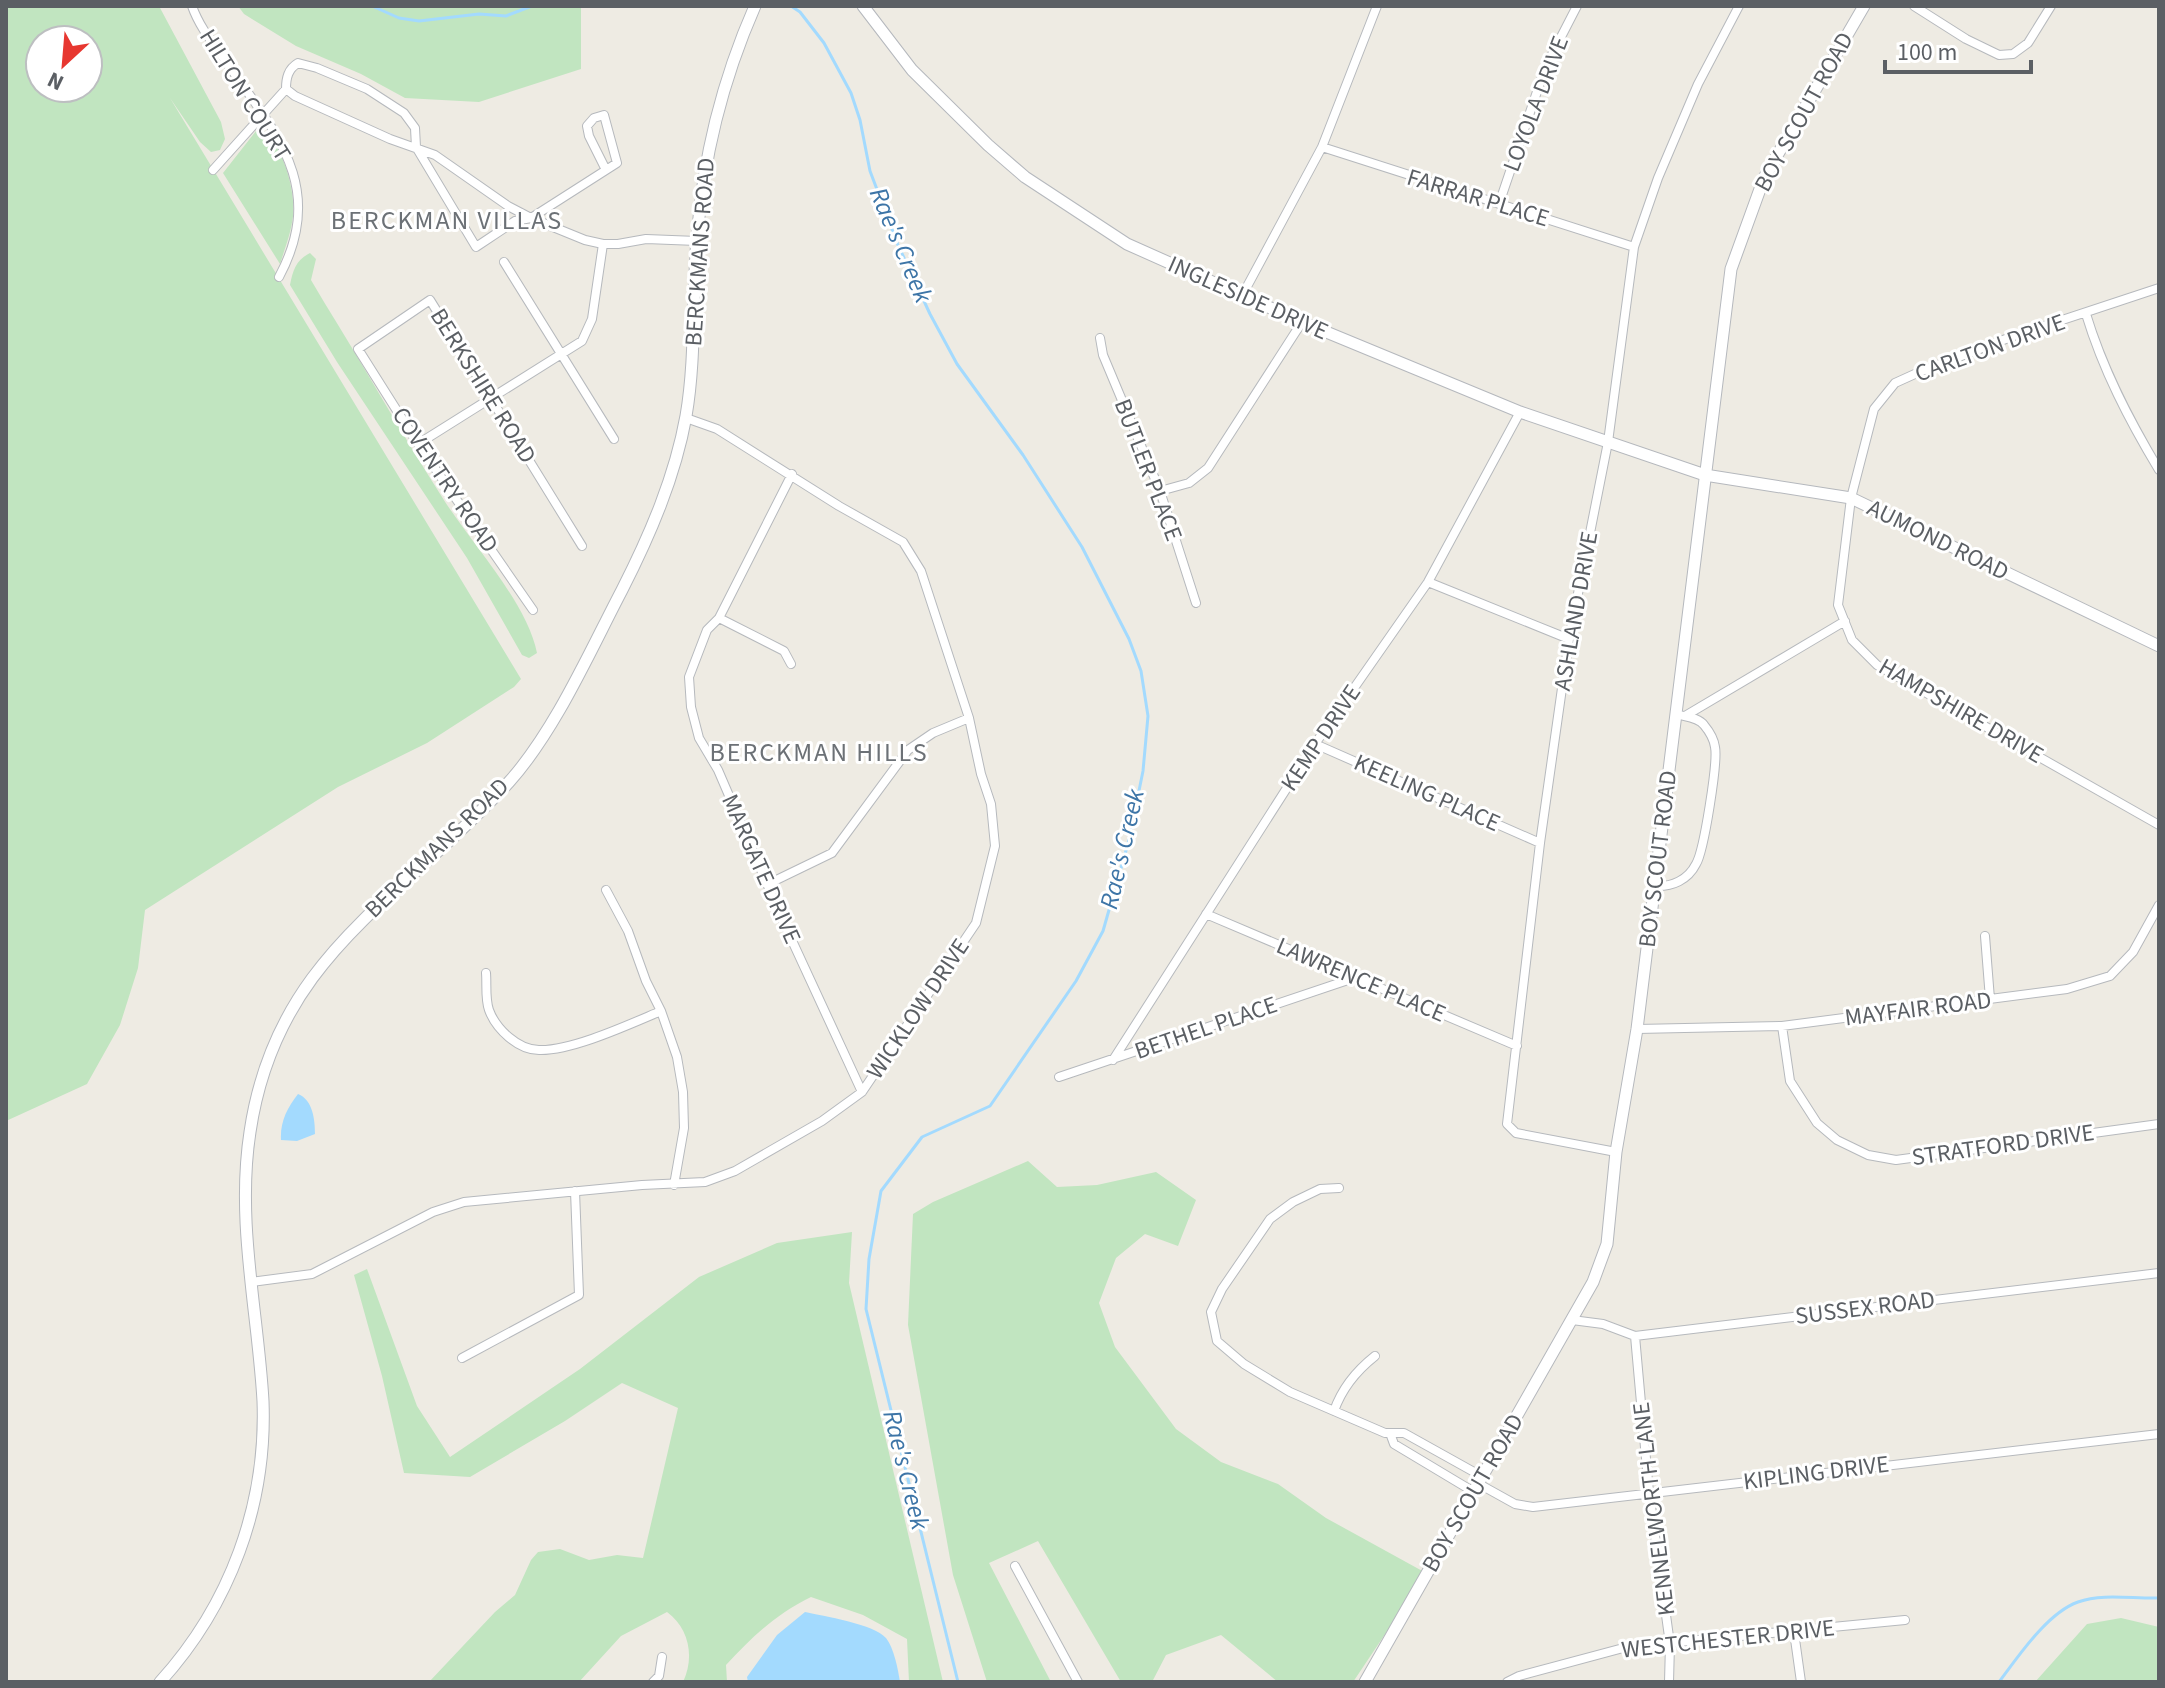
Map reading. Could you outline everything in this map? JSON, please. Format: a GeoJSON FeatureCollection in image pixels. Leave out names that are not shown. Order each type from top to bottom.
{"type":"FeatureCollection","features":[{"type":"Feature","properties":{"kind":"street","name":"HILTON COURT"},"geometry":{"type":"LineString","coordinates":[[192,6],[203,30],[262,114],[289,161],[299,197],[299,218],[279,277]]}},
{"type":"Feature","properties":{"kind":"street","name":"BERCKMANS ROAD"},"geometry":{"type":"LineString","coordinates":[[160,1682],[215,1607],[237,1560],[252,1512],[261,1460],[263,1420],[246,1203],[250,1131],[263,1075],[292,1008],[326,958],[368,914],[481,810],[535,748],[579,672],[648,536],[669,484],[686,418],[692,372],[697,241],[706,157],[716,113],[742,34],[755,6]]}},
{"type":"Feature","properties":{"kind":"street","name":"INGLESIDE DRIVE"},"geometry":{"type":"LineString","coordinates":[[863,6],[920,79],[946,106],[1025,177],[1127,244],[1302,322],[1520,412],[1705,475]]}},
{"type":"Feature","properties":{"kind":"street"},"geometry":{"type":"LineString","coordinates":[[1243,294],[1322,147],[1377,6]]}},
{"type":"Feature","properties":{"kind":"street","name":"LOYOLA DRIVE"},"geometry":{"type":"LineString","coordinates":[[1499,204],[1545,68],[1577,6]]}},
{"type":"Feature","properties":{"kind":"street","name":"ASHLAND DRIVE"},"geometry":{"type":"LineString","coordinates":[[1616,1152],[1516,1133],[1507,1124],[1540,843],[1569,639],[1608,442],[1634,247],[1658,178],[1698,84],[1739,6]]}},
{"type":"Feature","properties":{"kind":"street","name":"BOY SCOUT ROAD"},"geometry":{"type":"LineString","coordinates":[[1365,1682],[1593,1282],[1607,1244],[1616,1152],[1637,1029],[1680,715],[1705,475],[1731,269],[1764,178],[1864,6]]}},
{"type":"Feature","properties":{"kind":"street"},"geometry":{"type":"LineString","coordinates":[[1914,6],[1966,39],[1999,55],[2013,54],[2028,43],[2051,6]]}},
{"type":"Feature","properties":{"kind":"street"},"geometry":{"type":"LineString","coordinates":[[213,170],[286,89],[291,67],[298,63],[338,76],[392,103],[404,113],[415,128],[416,147],[476,247],[515,221],[531,218],[617,163],[604,115],[594,118],[587,126],[606,170]]}},
{"type":"Feature","properties":{"kind":"street"},"geometry":{"type":"LineString","coordinates":[[286,89],[365,128],[416,147],[453,166],[508,206],[585,240],[603,244],[646,239],[697,241]]}},
{"type":"Feature","properties":{"kind":"street","name":"FARRAR PLACE"},"geometry":{"type":"LineString","coordinates":[[1322,147],[1634,247]]}},
{"type":"Feature","properties":{"kind":"street"},"geometry":{"type":"LineString","coordinates":[[418,444],[582,341],[592,319],[603,244]]}},
{"type":"Feature","properties":{"kind":"street"},"geometry":{"type":"LineString","coordinates":[[504,262],[614,439]]}},
{"type":"Feature","properties":{"kind":"street","name":"CARLTON DRIVE"},"geometry":{"type":"LineString","coordinates":[[1851,498],[1874,409],[1895,383],[2011,337],[2159,288]]}},
{"type":"Feature","properties":{"kind":"street","name":"BERKSHIRE ROAD"},"geometry":{"type":"LineString","coordinates":[[358,349],[430,300],[582,546]]}},
{"type":"Feature","properties":{"kind":"street"},"geometry":{"type":"LineString","coordinates":[[2086,314],[2097,349],[2124,411],[2159,470]]}},
{"type":"Feature","properties":{"kind":"street"},"geometry":{"type":"LineString","coordinates":[[1160,491],[1189,483],[1208,468],[1302,322]]}},
{"type":"Feature","properties":{"kind":"street","name":"BUTLER PLACE"},"geometry":{"type":"LineString","coordinates":[[1100,338],[1103,355],[1160,491],[1196,603]]}},
{"type":"Feature","properties":{"kind":"street","name":"COVENTRY ROAD"},"geometry":{"type":"LineString","coordinates":[[358,349],[418,444],[533,610]]}},
{"type":"Feature","properties":{"kind":"street","name":"KEMP DRIVE"},"geometry":{"type":"LineString","coordinates":[[1113,1060],[1315,744],[1428,582],[1520,412]]}},
{"type":"Feature","properties":{"kind":"street","name":"WICKLOW DRIVE"},"geometry":{"type":"LineString","coordinates":[[251,1282],[312,1274],[433,1212],[464,1202],[705,1182],[735,1171],[822,1121],[862,1092],[976,923],[995,846],[991,804],[969,718],[921,571],[903,542],[839,506],[717,429],[686,418]]}},
{"type":"Feature","properties":{"kind":"street","name":"MARGATE DRIVE"},"geometry":{"type":"LineString","coordinates":[[792,474],[719,618],[707,630],[689,677],[691,707],[699,738],[718,770],[862,1092]]}},
{"type":"Feature","properties":{"kind":"street","name":"AUMOND ROAD"},"geometry":{"type":"LineString","coordinates":[[1705,475],[1851,498],[2158,644]]}},
{"type":"Feature","properties":{"kind":"street","name":"HAMPSHIRE DRIVE"},"geometry":{"type":"LineString","coordinates":[[1851,498],[1838,605],[1852,640],[1877,665],[2159,825]]}},
{"type":"Feature","properties":{"kind":"street"},"geometry":{"type":"LineString","coordinates":[[1428,582],[1569,639]]}},
{"type":"Feature","properties":{"kind":"street"},"geometry":{"type":"LineString","coordinates":[[719,618],[784,651],[791,664]]}},
{"type":"Feature","properties":{"kind":"street"},"geometry":{"type":"LineString","coordinates":[[1680,715],[1845,621]]}},
{"type":"Feature","properties":{"kind":"street"},"geometry":{"type":"LineString","coordinates":[[1655,886],[1667,887],[1683,880],[1696,866],[1703,846],[1716,749],[1699,720],[1680,715]]}},
{"type":"Feature","properties":{"kind":"street"},"geometry":{"type":"LineString","coordinates":[[768,884],[832,853],[908,750],[933,733],[969,718]]}},
{"type":"Feature","properties":{"kind":"street","name":"KEELING PLACE"},"geometry":{"type":"LineString","coordinates":[[1315,744],[1540,843]]}},
{"type":"Feature","properties":{"kind":"street"},"geometry":{"type":"LineString","coordinates":[[606,890],[628,931],[677,1057],[683,1092],[684,1128],[674,1185]]}},
{"type":"Feature","properties":{"kind":"street","name":"MAYFAIR ROAD"},"geometry":{"type":"LineString","coordinates":[[1637,1029],[1782,1026],[2067,989],[2110,976],[2133,952],[2159,905]]}},
{"type":"Feature","properties":{"kind":"street","name":"LAWRENCE PLACE"},"geometry":{"type":"LineString","coordinates":[[1206,914],[1517,1046]]}},
{"type":"Feature","properties":{"kind":"street"},"geometry":{"type":"LineString","coordinates":[[1985,936],[1990,999]]}},
{"type":"Feature","properties":{"kind":"street"},"geometry":{"type":"LineString","coordinates":[[486,973],[488,1009],[514,1042],[537,1051],[563,1047],[661,1011]]}},
{"type":"Feature","properties":{"kind":"street","name":"BETHEL PLACE"},"geometry":{"type":"LineString","coordinates":[[1059,1077],[1354,978]]}},
{"type":"Feature","properties":{"kind":"street","name":"STRATFORD DRIVE"},"geometry":{"type":"LineString","coordinates":[[1782,1026],[1790,1081],[1817,1123],[1837,1140],[1868,1155],[1896,1160],[2159,1124]]}},
{"type":"Feature","properties":{"kind":"street","name":"KIPLING DRIVE"},"geometry":{"type":"LineString","coordinates":[[1339,1188],[1320,1189],[1293,1202],[1270,1219],[1222,1289],[1211,1312],[1217,1341],[1244,1364],[1290,1392],[1390,1433],[1404,1433],[1479,1484]]}},
{"type":"Feature","properties":{"kind":"street"},"geometry":{"type":"LineString","coordinates":[[462,1358],[579,1295],[575,1191]]}},
{"type":"Feature","properties":{"kind":"street","name":"SUSSEX ROAD"},"geometry":{"type":"LineString","coordinates":[[1572,1320],[1603,1324],[1635,1336],[2159,1273]]}},
{"type":"Feature","properties":{"kind":"street","name":"KENNELWORTH LANE"},"geometry":{"type":"LineString","coordinates":[[1635,1336],[1649,1492],[1670,1644],[1669,1682]]}},
{"type":"Feature","properties":{"kind":"street"},"geometry":{"type":"LineString","coordinates":[[1334,1411],[1339,1397],[1358,1370],[1375,1356]]}},
{"type":"Feature","properties":{"kind":"street","name":"KIPLING DRIVE"},"geometry":{"type":"LineString","coordinates":[[1390,1433],[1394,1444],[1515,1504],[1533,1507],[2159,1434]]}},
{"type":"Feature","properties":{"kind":"street"},"geometry":{"type":"LineString","coordinates":[[1015,1566],[1078,1682]]}},
{"type":"Feature","properties":{"kind":"street","name":"WESTCHESTER DRIVE"},"geometry":{"type":"LineString","coordinates":[[1507,1682],[1627,1647],[1905,1620]]}},
{"type":"Feature","properties":{"kind":"street"},"geometry":{"type":"LineString","coordinates":[[1794,1632],[1801,1682]]}},
{"type":"Feature","properties":{"kind":"street"},"geometry":{"type":"LineString","coordinates":[[653,1682],[659,1676],[662,1657]]}},
{"type":"Feature","properties":{"kind":"green space"},"geometry":{"type":"Polygon","coordinates":[[[6,6],[159,6],[221,122],[225,139],[220,150],[211,152],[200,142],[170,98],[521,679],[514,687],[427,743],[338,787],[145,910],[138,968],[120,1025],[87,1084],[6,1121],[6,6]]]}},
{"type":"Feature","properties":{"kind":"green space"},"geometry":{"type":"Polygon","coordinates":[[[238,6],[581,6],[581,69],[479,102],[405,98],[361,74],[296,46],[244,14],[238,6]]]}},
{"type":"Feature","properties":{"kind":"green space"},"geometry":{"type":"Polygon","coordinates":[[[262,130],[282,157],[292,195],[292,222],[280,264],[223,173],[256,131],[262,130]]]}},
{"type":"Feature","properties":{"kind":"green space"},"geometry":{"type":"Polygon","coordinates":[[[310,253],[316,259],[311,280],[442,497],[522,613],[537,653],[529,658],[522,655],[467,558],[337,362],[290,285],[296,266],[310,253]]]}},
{"type":"Feature","properties":{"kind":"green space"},"geometry":{"type":"Polygon","coordinates":[[[1028,1161],[1057,1187],[1097,1185],[1156,1172],[1196,1200],[1178,1246],[1145,1234],[1116,1258],[1099,1303],[1115,1347],[1176,1429],[1221,1462],[1278,1484],[1326,1518],[1426,1573],[1353,1682],[1278,1682],[1221,1635],[1166,1655],[1152,1682],[1121,1682],[1038,1541],[989,1563],[1051,1682],[987,1682],[953,1575],[908,1325],[913,1214],[933,1202],[1028,1161]]]}},
{"type":"Feature","properties":{"kind":"green space"},"geometry":{"type":"Polygon","coordinates":[[[852,1232],[849,1283],[943,1682],[909,1682],[907,1639],[863,1615],[811,1597],[765,1627],[745,1645],[726,1665],[727,1682],[683,1682],[689,1663],[688,1644],[680,1626],[667,1612],[621,1636],[579,1682],[429,1682],[515,1595],[538,1552],[560,1549],[589,1560],[617,1555],[643,1558],[678,1408],[622,1383],[470,1477],[404,1473],[382,1376],[354,1275],[367,1269],[417,1406],[450,1457],[580,1369],[699,1277],[777,1243],[852,1232]]]}},
{"type":"Feature","properties":{"kind":"green space"},"geometry":{"type":"Polygon","coordinates":[[[2121,1618],[2159,1627],[2159,1682],[2035,1682],[2087,1624],[2121,1618]]]}},
{"type":"Feature","properties":{"kind":"water"},"geometry":{"type":"Polygon","coordinates":[[[298,1094],[310,1106],[315,1134],[297,1141],[281,1140],[285,1116],[298,1094]]]}},
{"type":"Feature","properties":{"kind":"water"},"geometry":{"type":"Polygon","coordinates":[[[805,1612],[848,1621],[880,1633],[891,1647],[900,1682],[748,1682],[747,1677],[777,1635],[805,1612]]]}},
{"type":"Feature","properties":{"kind":"waterway","name":"Rae's Creek"},"geometry":{"type":"LineString","coordinates":[[372,6],[399,18],[419,21],[479,14],[506,16],[532,6]]}},
{"type":"Feature","properties":{"kind":"waterway","name":"Rae's Creek"},"geometry":{"type":"LineString","coordinates":[[791,6],[800,12],[824,43],[851,93],[870,171],[898,245],[930,314],[957,364],[1023,455],[1082,547],[1129,639],[1141,671],[1148,716],[1143,771],[1129,840],[1103,931],[1076,981],[990,1106],[922,1137],[881,1191],[869,1259],[866,1309],[958,1682]]}},
{"type":"Feature","properties":{"kind":"waterway","name":"Rae's Creek"},"geometry":{"type":"LineString","coordinates":[[1999,1682],[2034,1637],[2066,1608],[2098,1598],[2159,1598]]}},
{"type":"Feature","properties":{"kind":"district","name":"BERCKMAN VILLAS"},"geometry":{"type":"Point","coordinates":[447,220]}},
{"type":"Feature","properties":{"kind":"district","name":"BERCKMAN HILLS"},"geometry":{"type":"Point","coordinates":[819,752]}}]}
